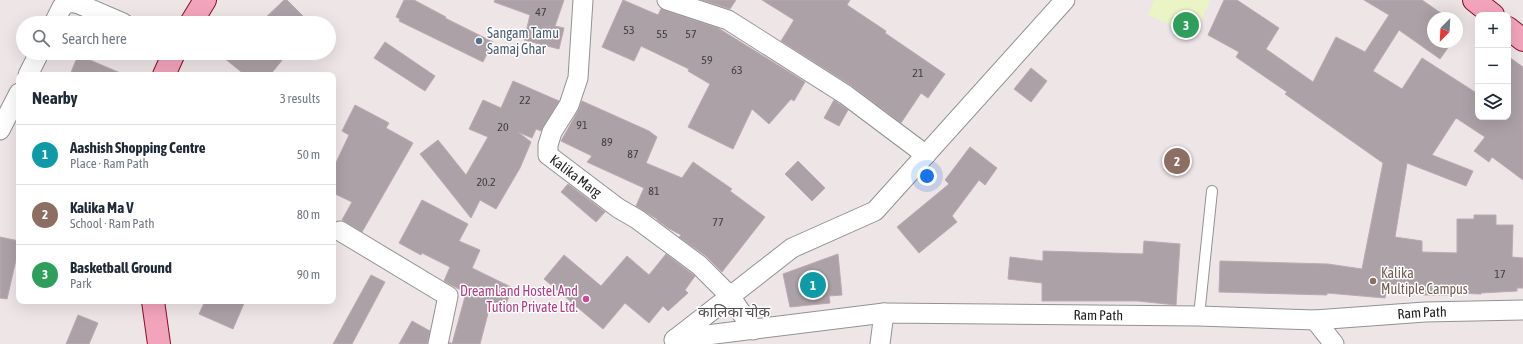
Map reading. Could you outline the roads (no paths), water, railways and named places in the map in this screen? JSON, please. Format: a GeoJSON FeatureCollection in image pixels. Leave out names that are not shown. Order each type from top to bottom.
{"type":"FeatureCollection","features":[{"type":"Feature","properties":{"kind":"main road"},"geometry":{"type":"LineString","coordinates":[[195,16],[205,0]]}},
{"type":"Feature","properties":{"kind":"main road"},"geometry":{"type":"LineString","coordinates":[[1474,0],[1489,12]]}},
{"type":"Feature","properties":{"kind":"main road"},"geometry":{"type":"LineString","coordinates":[[1511,30],[1523,40]]}},
{"type":"Feature","properties":{"kind":"main road"},"geometry":{"type":"LineString","coordinates":[[165,72],[171,60]]}},
{"type":"Feature","properties":{"kind":"main road"},"geometry":{"type":"LineString","coordinates":[[153,304],[159,344]]}},
{"type":"Feature","properties":{"kind":"street","name":"Kalika Marg"},"geometry":{"type":"LineString","coordinates":[[583,0],[578,78],[569,105],[552,132],[548,145],[548,155],[618,208],[637,219],[699,264],[730,296]]}},
{"type":"Feature","properties":{"kind":"street"},"geometry":{"type":"LineString","coordinates":[[667,0],[728,20],[846,96],[926,155]]}},
{"type":"Feature","properties":{"kind":"street"},"geometry":{"type":"LineString","coordinates":[[670,342],[792,248],[875,211],[1066,0]]}},
{"type":"Feature","properties":{"kind":"street"},"geometry":{"type":"LineString","coordinates":[[58,16],[62,7],[69,2],[79,4],[107,16]]}},
{"type":"Feature","properties":{"kind":"street"},"geometry":{"type":"LineString","coordinates":[[30,72],[36,60]]}},
{"type":"Feature","properties":{"kind":"street"},"geometry":{"type":"LineString","coordinates":[[0,130],[16,99]]}},
{"type":"Feature","properties":{"kind":"street"},"geometry":{"type":"LineString","coordinates":[[340,231],[448,296],[438,344]]}},
{"type":"Feature","properties":{"kind":"street"},"geometry":{"type":"LineString","coordinates":[[730,296],[754,330]]}},
{"type":"Feature","properties":{"kind":"street","name":"Ram Path"},"geometry":{"type":"LineString","coordinates":[[670,342],[884,313],[1199,316],[1316,320],[1425,312],[1523,310]]}},
{"type":"Feature","properties":{"kind":"street"},"geometry":{"type":"LineString","coordinates":[[880,344],[884,313]]}},
{"type":"Feature","properties":{"kind":"street"},"geometry":{"type":"LineString","coordinates":[[1316,320],[1333,344]]}},
{"type":"Feature","properties":{"kind":"lane"},"geometry":{"type":"LineString","coordinates":[[1199,316],[1212,191]]}},
{"type":"Feature","properties":{"kind":"place","name":"Basketball Ground"},"geometry":{"type":"Point","coordinates":[1186,25]}},
{"type":"Feature","properties":{"kind":"place","name":"Sangam Tamu Samaj Ghar"},"geometry":{"type":"Point","coordinates":[479,41]}},
{"type":"Feature","properties":{"kind":"place","name":"Kalika Ma V"},"geometry":{"type":"Point","coordinates":[1177,161]}},
{"type":"Feature","properties":{"kind":"place","name":"Kalika Multiple Campus"},"geometry":{"type":"Point","coordinates":[1373,281]}},
{"type":"Feature","properties":{"kind":"place","name":"Aashish Shopping Centre"},"geometry":{"type":"Point","coordinates":[813,285]}},
{"type":"Feature","properties":{"kind":"place","name":"DreamLand Hostel And Tution Private Ltd."},"geometry":{"type":"Point","coordinates":[586,299]}},
{"type":"Feature","properties":{"kind":"district","name":"कालिका चोक"},"geometry":{"type":"Point","coordinates":[734,312]}}]}
